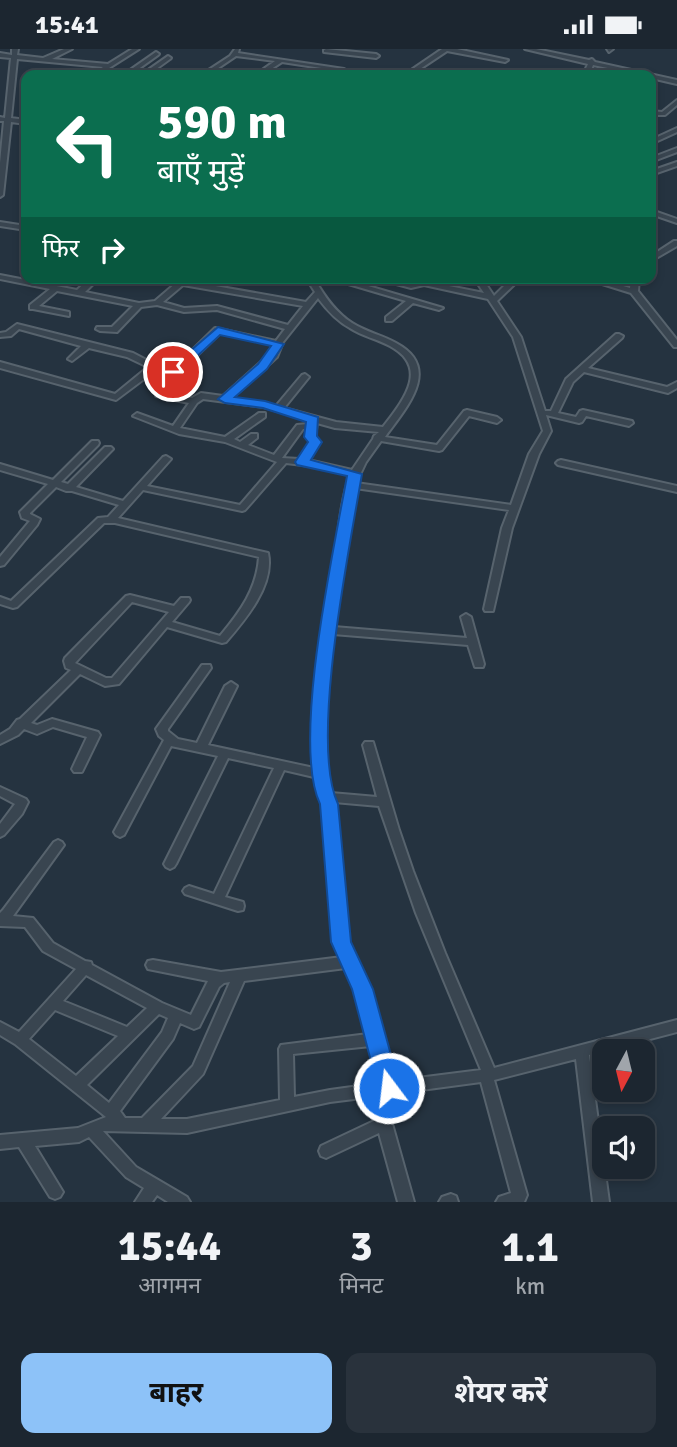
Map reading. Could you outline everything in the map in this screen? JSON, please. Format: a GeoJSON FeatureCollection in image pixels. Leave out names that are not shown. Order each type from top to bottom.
{"type":"FeatureCollection","features":[{"type":"Feature","properties":{"kind":"street"},"geometry":{"type":"LineString","coordinates":[[44,60],[69,49]]}},
{"type":"Feature","properties":{"kind":"street"},"geometry":{"type":"LineString","coordinates":[[102,70],[136,49]]}},
{"type":"Feature","properties":{"kind":"street"},"geometry":{"type":"LineString","coordinates":[[415,70],[447,49],[505,60]]}},
{"type":"Feature","properties":{"kind":"street"},"geometry":{"type":"LineString","coordinates":[[484,56],[492,49]]}},
{"type":"Feature","properties":{"kind":"street"},"geometry":{"type":"LineString","coordinates":[[528,49],[627,70]]}},
{"type":"Feature","properties":{"kind":"street"},"geometry":{"type":"LineString","coordinates":[[325,50],[376,56]]}},
{"type":"Feature","properties":{"kind":"street"},"geometry":{"type":"LineString","coordinates":[[325,50],[340,70]]}},
{"type":"Feature","properties":{"kind":"street"},"geometry":{"type":"LineString","coordinates":[[211,70],[236,52],[331,70]]}},
{"type":"Feature","properties":{"kind":"street"},"geometry":{"type":"LineString","coordinates":[[0,195],[15,53]]}},
{"type":"Feature","properties":{"kind":"street"},"geometry":{"type":"LineString","coordinates":[[0,55],[15,53],[44,60],[109,66]]}},
{"type":"Feature","properties":{"kind":"street"},"geometry":{"type":"LineString","coordinates":[[133,70],[156,54]]}},
{"type":"Feature","properties":{"kind":"street"},"geometry":{"type":"LineString","coordinates":[[151,70],[168,58]]}},
{"type":"Feature","properties":{"kind":"street"},"geometry":{"type":"LineString","coordinates":[[266,70],[280,61]]}},
{"type":"Feature","properties":{"kind":"street"},"geometry":{"type":"LineString","coordinates":[[588,70],[592,61]]}},
{"type":"Feature","properties":{"kind":"street"},"geometry":{"type":"LineString","coordinates":[[656,77],[677,82]]}},
{"type":"Feature","properties":{"kind":"street"},"geometry":{"type":"LineString","coordinates":[[3,78],[21,79]]}},
{"type":"Feature","properties":{"kind":"street"},"geometry":{"type":"LineString","coordinates":[[0,99],[11,101]]}},
{"type":"Feature","properties":{"kind":"street"},"geometry":{"type":"LineString","coordinates":[[656,113],[663,114],[675,105]]}},
{"type":"Feature","properties":{"kind":"street"},"geometry":{"type":"LineString","coordinates":[[0,119],[21,121]]}},
{"type":"Feature","properties":{"kind":"street"},"geometry":{"type":"LineString","coordinates":[[656,140],[677,130]]}},
{"type":"Feature","properties":{"kind":"street"},"geometry":{"type":"LineString","coordinates":[[656,145],[676,151]]}},
{"type":"Feature","properties":{"kind":"street"},"geometry":{"type":"LineString","coordinates":[[656,158],[676,151]]}},
{"type":"Feature","properties":{"kind":"street"},"geometry":{"type":"LineString","coordinates":[[656,171],[677,164]]}},
{"type":"Feature","properties":{"kind":"street"},"geometry":{"type":"LineString","coordinates":[[656,214],[677,221]]}},
{"type":"Feature","properties":{"kind":"street"},"geometry":{"type":"LineString","coordinates":[[0,224],[21,227]]}},
{"type":"Feature","properties":{"kind":"street"},"geometry":{"type":"LineString","coordinates":[[656,256],[677,243]]}},
{"type":"Feature","properties":{"kind":"street"},"geometry":{"type":"LineString","coordinates":[[14,281],[21,276]]}},
{"type":"Feature","properties":{"kind":"street"},"geometry":{"type":"LineString","coordinates":[[0,277],[21,282]]}},
{"type":"Feature","properties":{"kind":"street"},"geometry":{"type":"LineString","coordinates":[[32,284],[139,305],[157,303],[184,310],[217,308],[290,328]]}},
{"type":"Feature","properties":{"kind":"street"},"geometry":{"type":"LineString","coordinates":[[79,293],[89,284]]}},
{"type":"Feature","properties":{"kind":"street"},"geometry":{"type":"LineString","coordinates":[[157,303],[175,284]]}},
{"type":"Feature","properties":{"kind":"street"},"geometry":{"type":"LineString","coordinates":[[194,284],[308,305]]}},
{"type":"Feature","properties":{"kind":"street"},"geometry":{"type":"LineString","coordinates":[[313,284],[318,293],[347,323],[398,349],[414,365],[414,381],[407,403],[380,434],[354,480],[329,630],[322,700],[320,774],[321,787],[327,797],[341,942],[348,962],[363,989],[376,1039],[385,1123],[406,1202]]}},
{"type":"Feature","properties":{"kind":"street"},"geometry":{"type":"LineString","coordinates":[[356,284],[439,308]]}},
{"type":"Feature","properties":{"kind":"street"},"geometry":{"type":"LineString","coordinates":[[428,284],[492,299]]}},
{"type":"Feature","properties":{"kind":"street"},"geometry":{"type":"LineString","coordinates":[[482,284],[517,337],[547,432],[534,454],[513,508],[491,589],[489,609]]}},
{"type":"Feature","properties":{"kind":"street"},"geometry":{"type":"LineString","coordinates":[[492,299],[510,284]]}},
{"type":"Feature","properties":{"kind":"street"},"geometry":{"type":"LineString","coordinates":[[609,284],[634,291],[677,345]]}},
{"type":"Feature","properties":{"kind":"street"},"geometry":{"type":"LineString","coordinates":[[634,291],[635,284]]}},
{"type":"Feature","properties":{"kind":"street"},"geometry":{"type":"LineString","coordinates":[[0,335],[8,334],[33,307],[56,288]]}},
{"type":"Feature","properties":{"kind":"street"},"geometry":{"type":"LineString","coordinates":[[225,399],[263,367],[318,293]]}},
{"type":"Feature","properties":{"kind":"street"},"geometry":{"type":"LineString","coordinates":[[389,319],[411,301]]}},
{"type":"Feature","properties":{"kind":"street"},"geometry":{"type":"LineString","coordinates":[[100,329],[114,330],[139,305]]}},
{"type":"Feature","properties":{"kind":"street"},"geometry":{"type":"LineString","coordinates":[[33,307],[65,314]]}},
{"type":"Feature","properties":{"kind":"street"},"geometry":{"type":"LineString","coordinates":[[17,325],[130,355],[154,367],[176,371],[218,330],[278,344]]}},
{"type":"Feature","properties":{"kind":"street"},"geometry":{"type":"LineString","coordinates":[[554,413],[569,381],[619,337]]}},
{"type":"Feature","properties":{"kind":"street"},"geometry":{"type":"LineString","coordinates":[[72,359],[87,345]]}},
{"type":"Feature","properties":{"kind":"street"},"geometry":{"type":"LineString","coordinates":[[0,365],[113,397],[119,397],[154,367]]}},
{"type":"Feature","properties":{"kind":"street"},"geometry":{"type":"LineString","coordinates":[[582,369],[668,390],[677,385]]}},
{"type":"Feature","properties":{"kind":"street"},"geometry":{"type":"LineString","coordinates":[[278,409],[305,377]]}},
{"type":"Feature","properties":{"kind":"street"},"geometry":{"type":"LineString","coordinates":[[159,394],[194,401]]}},
{"type":"Feature","properties":{"kind":"street"},"geometry":{"type":"LineString","coordinates":[[175,430],[187,417],[194,401],[201,396],[278,409],[313,423],[380,434],[439,448],[467,413],[497,420]]}},
{"type":"Feature","properties":{"kind":"street"},"geometry":{"type":"LineString","coordinates":[[542,412],[579,420],[583,413],[629,423]]}},
{"type":"Feature","properties":{"kind":"street"},"geometry":{"type":"LineString","coordinates":[[227,440],[262,415]]}},
{"type":"Feature","properties":{"kind":"street"},"geometry":{"type":"LineString","coordinates":[[137,416],[175,430],[227,440],[279,460],[302,462],[354,480],[513,508]]}},
{"type":"Feature","properties":{"kind":"street"},"geometry":{"type":"LineString","coordinates":[[140,487],[242,508],[279,460],[300,427],[313,423]]}},
{"type":"Feature","properties":{"kind":"street"},"geometry":{"type":"LineString","coordinates":[[302,462],[315,442],[310,437],[313,423]]}},
{"type":"Feature","properties":{"kind":"street"},"geometry":{"type":"LineString","coordinates":[[241,446],[254,436]]}},
{"type":"Feature","properties":{"kind":"street"},"geometry":{"type":"LineString","coordinates":[[0,563],[34,523],[35,519],[25,516],[25,512],[95,443]]}},
{"type":"Feature","properties":{"kind":"street"},"geometry":{"type":"LineString","coordinates":[[69,489],[108,449]]}},
{"type":"Feature","properties":{"kind":"street"},"geometry":{"type":"LineString","coordinates":[[111,520],[166,459]]}},
{"type":"Feature","properties":{"kind":"street"},"geometry":{"type":"LineString","coordinates":[[561,463],[677,489]]}},
{"type":"Feature","properties":{"kind":"street"},"geometry":{"type":"LineString","coordinates":[[0,467],[53,485],[125,504]]}},
{"type":"Feature","properties":{"kind":"street"},"geometry":{"type":"LineString","coordinates":[[0,600],[13,605],[96,523],[111,520],[264,555],[264,569],[246,613],[222,640],[165,623]]}},
{"type":"Feature","properties":{"kind":"street"},"geometry":{"type":"LineString","coordinates":[[175,610],[130,598],[69,661],[77,671],[105,683],[113,682],[185,600]]}},
{"type":"Feature","properties":{"kind":"street"},"geometry":{"type":"LineString","coordinates":[[466,617],[479,664]]}},
{"type":"Feature","properties":{"kind":"street"},"geometry":{"type":"LineString","coordinates":[[329,630],[473,642]]}},
{"type":"Feature","properties":{"kind":"street"},"geometry":{"type":"LineString","coordinates":[[206,668],[162,729],[163,733],[174,742],[200,749],[320,774]]}},
{"type":"Feature","properties":{"kind":"street"},"geometry":{"type":"LineString","coordinates":[[0,740],[77,671]]}},
{"type":"Feature","properties":{"kind":"street"},"geometry":{"type":"LineString","coordinates":[[200,749],[231,686]]}},
{"type":"Feature","properties":{"kind":"street"},"geometry":{"type":"LineString","coordinates":[[20,723],[37,730],[52,723],[93,734],[78,769]]}},
{"type":"Feature","properties":{"kind":"street"},"geometry":{"type":"LineString","coordinates":[[120,832],[167,744],[174,742]]}},
{"type":"Feature","properties":{"kind":"street"},"geometry":{"type":"LineString","coordinates":[[369,745],[382,802],[488,1075],[519,1195],[518,1198],[504,1202]]}},
{"type":"Feature","properties":{"kind":"street"},"geometry":{"type":"LineString","coordinates":[[170,864],[224,755]]}},
{"type":"Feature","properties":{"kind":"street"},"geometry":{"type":"LineString","coordinates":[[218,899],[280,767]]}},
{"type":"Feature","properties":{"kind":"street"},"geometry":{"type":"LineString","coordinates":[[0,791],[22,802],[18,811],[0,831]]}},
{"type":"Feature","properties":{"kind":"street"},"geometry":{"type":"LineString","coordinates":[[327,797],[382,802]]}},
{"type":"Feature","properties":{"kind":"street"},"geometry":{"type":"LineString","coordinates":[[0,920],[8,914],[58,845]]}},
{"type":"Feature","properties":{"kind":"street"},"geometry":{"type":"LineString","coordinates":[[189,891],[238,906]]}},
{"type":"Feature","properties":{"kind":"street"},"geometry":{"type":"LineString","coordinates":[[0,920],[28,922],[48,947],[157,1007],[194,1023],[214,983],[221,978]]}},
{"type":"Feature","properties":{"kind":"street"},"geometry":{"type":"LineString","coordinates":[[153,965],[221,978],[348,962]]}},
{"type":"Feature","properties":{"kind":"street"},"geometry":{"type":"LineString","coordinates":[[20,1040],[86,966]]}},
{"type":"Feature","properties":{"kind":"street"},"geometry":{"type":"LineString","coordinates":[[145,1125],[198,1070],[240,975]]}},
{"type":"Feature","properties":{"kind":"street"},"geometry":{"type":"LineString","coordinates":[[54,1003],[129,1034]]}},
{"type":"Feature","properties":{"kind":"street"},"geometry":{"type":"LineString","coordinates":[[77,1085],[157,1007]]}},
{"type":"Feature","properties":{"kind":"street"},"geometry":{"type":"LineString","coordinates":[[0,1142],[79,1135],[116,1118],[168,1035],[176,1015]]}},
{"type":"Feature","properties":{"kind":"street"},"geometry":{"type":"LineString","coordinates":[[0,1028],[20,1040],[116,1118],[145,1125],[187,1126],[287,1105],[488,1075],[677,1026]]}},
{"type":"Feature","properties":{"kind":"street"},"geometry":{"type":"LineString","coordinates":[[287,1105],[286,1049],[376,1039]]}},
{"type":"Feature","properties":{"kind":"street"},"geometry":{"type":"LineString","coordinates":[[582,1052],[601,1202]]}},
{"type":"Feature","properties":{"kind":"street"},"geometry":{"type":"LineString","coordinates":[[326,1151],[385,1123]]}},
{"type":"Feature","properties":{"kind":"street"},"geometry":{"type":"LineString","coordinates":[[91,1129],[131,1172],[182,1202]]}},
{"type":"Feature","properties":{"kind":"street"},"geometry":{"type":"LineString","coordinates":[[23,1140],[55,1192]]}},
{"type":"Feature","properties":{"kind":"street"},"geometry":{"type":"LineString","coordinates":[[143,1202],[154,1186]]}},
{"type":"Feature","properties":{"kind":"route"},"geometry":{"type":"LineString","coordinates":[[173,372],[218,330],[278,344],[274,355],[263,367],[225,399],[265,405],[313,420],[314,428],[310,437],[315,442],[302,462],[355,474],[331,607],[322,700],[320,774],[321,787],[329,804],[341,942],[348,962],[363,989],[389,1088]]}}]}
